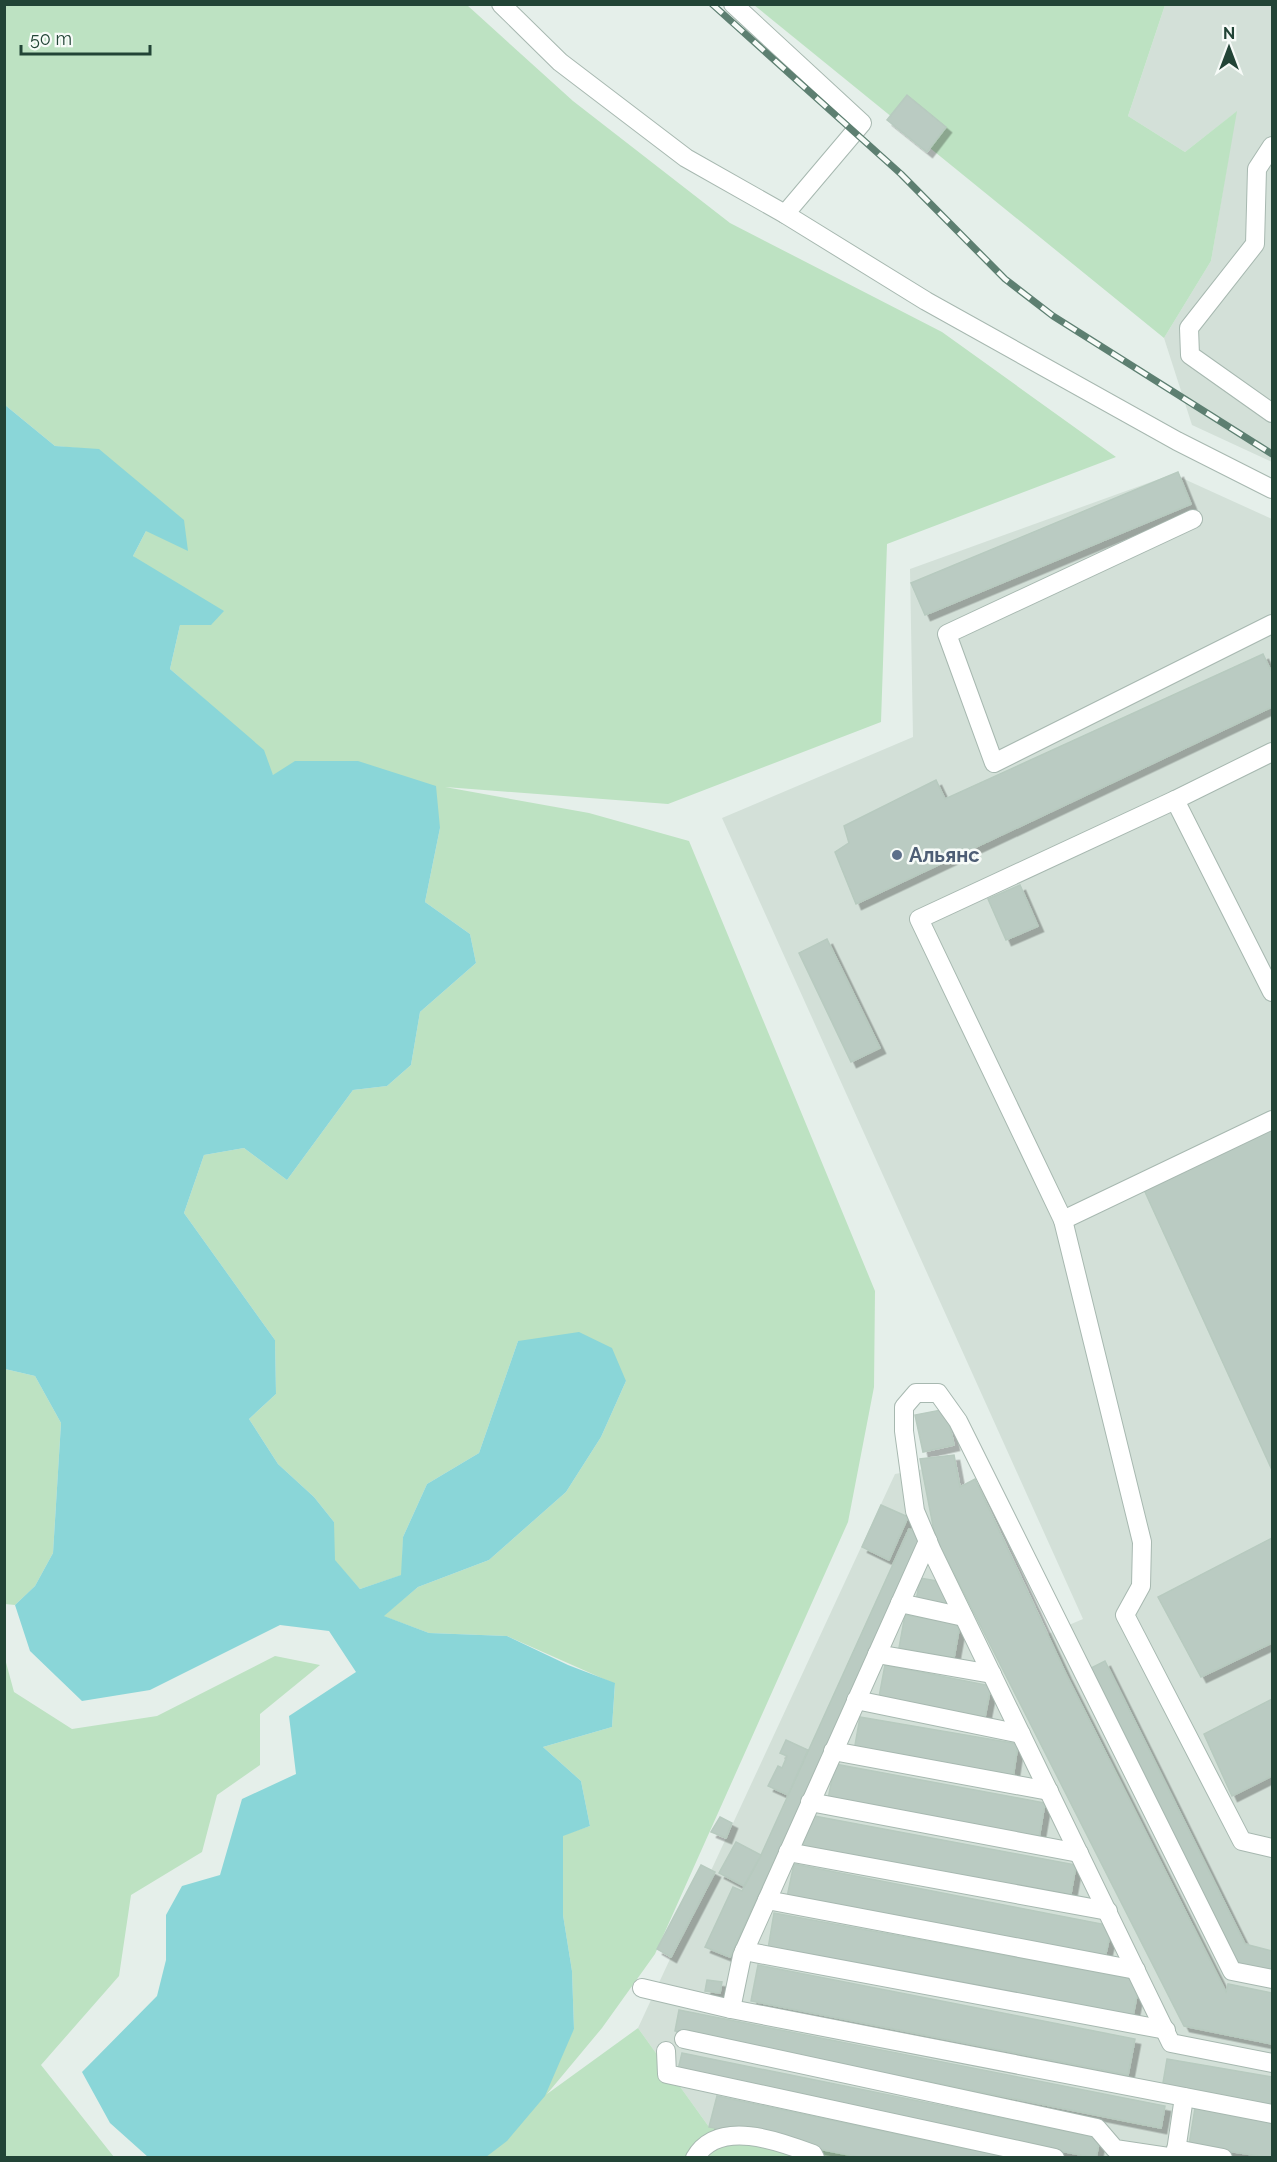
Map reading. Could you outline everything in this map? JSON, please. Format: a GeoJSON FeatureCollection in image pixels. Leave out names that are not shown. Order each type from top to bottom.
{"type":"FeatureCollection","features":[{"type":"Feature","properties":{"kind":"lane"},"geometry":{"type":"LineString","coordinates":[[501,4],[560,62],[686,158],[785,214],[926,301],[1177,441],[1272,489]]}},
{"type":"Feature","properties":{"kind":"lane"},"geometry":{"type":"LineString","coordinates":[[733,4],[862,123],[785,214]]}},
{"type":"Feature","properties":{"kind":"lane"},"geometry":{"type":"LineString","coordinates":[[1272,146],[1257,169],[1255,244],[1190,328],[1190,356],[1272,413]]}},
{"type":"Feature","properties":{"kind":"lane"},"geometry":{"type":"LineString","coordinates":[[1193,519],[947,634],[994,763],[1272,624]]}},
{"type":"Feature","properties":{"kind":"lane"},"geometry":{"type":"LineString","coordinates":[[1272,752],[1175,800],[919,919],[1063,1220],[1142,1542],[1141,1586],[1125,1615],[1242,1841],[1272,1848]]}},
{"type":"Feature","properties":{"kind":"lane"},"geometry":{"type":"LineString","coordinates":[[1175,800],[1272,992]]}},
{"type":"Feature","properties":{"kind":"lane"},"geometry":{"type":"LineString","coordinates":[[1063,1220],[1272,1120]]}},
{"type":"Feature","properties":{"kind":"lane"},"geometry":{"type":"LineString","coordinates":[[1272,1980],[1232,1971],[958,1421],[938,1393],[916,1393],[904,1407],[904,1431],[915,1511],[964,1617],[1172,2043],[1272,2063]]}},
{"type":"Feature","properties":{"kind":"lane"},"geometry":{"type":"LineString","coordinates":[[731,2009],[744,1951],[928,1541]]}},
{"type":"Feature","properties":{"kind":"lane"},"geometry":{"type":"LineString","coordinates":[[900,1603],[964,1617]]}},
{"type":"Feature","properties":{"kind":"lane"},"geometry":{"type":"LineString","coordinates":[[877,1653],[992,1674]]}},
{"type":"Feature","properties":{"kind":"lane"},"geometry":{"type":"LineString","coordinates":[[856,1700],[1022,1734]]}},
{"type":"Feature","properties":{"kind":"lane"},"geometry":{"type":"LineString","coordinates":[[833,1751],[1049,1791]]}},
{"type":"Feature","properties":{"kind":"lane"},"geometry":{"type":"LineString","coordinates":[[810,1802],[1079,1853]]}},
{"type":"Feature","properties":{"kind":"lane"},"geometry":{"type":"LineString","coordinates":[[788,1852],[1108,1911]]}},
{"type":"Feature","properties":{"kind":"lane"},"geometry":{"type":"LineString","coordinates":[[767,1900],[1136,1970]]}},
{"type":"Feature","properties":{"kind":"lane"},"geometry":{"type":"LineString","coordinates":[[744,1951],[1166,2031]]}},
{"type":"Feature","properties":{"kind":"lane"},"geometry":{"type":"LineString","coordinates":[[642,1988],[731,2009],[1272,2114]]}},
{"type":"Feature","properties":{"kind":"lane"},"geometry":{"type":"LineString","coordinates":[[684,2039],[1097,2128],[1113,2153],[1175,2157],[1184,2097]]}},
{"type":"Feature","properties":{"kind":"lane"},"geometry":{"type":"LineString","coordinates":[[666,2051],[667,2074],[1055,2157]]}},
{"type":"Feature","properties":{"kind":"lane"},"geometry":{"type":"LineString","coordinates":[[695,2157],[699,2150],[714,2138],[742,2136],[779,2141],[813,2154],[815,2157]]}},
{"type":"Feature","properties":{"kind":"lane"},"geometry":{"type":"LineString","coordinates":[[1176,2149],[1223,2157]]}},
{"type":"Feature","properties":{"kind":"shaded area"},"geometry":{"type":"Polygon","coordinates":[[[1165,5],[1272,5],[1272,462],[1192,425],[1164,338],[1211,261],[1236,112],[1185,152],[1128,116],[1165,5]]]}},
{"type":"Feature","properties":{"kind":"shaded area"},"geometry":{"type":"Polygon","coordinates":[[[1173,474],[1272,519],[1272,2157],[862,2158],[709,2127],[638,2028],[895,1474],[930,1468],[1029,1642],[1083,1619],[722,818],[913,737],[910,569],[1173,474]]]}},
{"type":"Feature","properties":{"kind":"green space"},"geometry":{"type":"Polygon","coordinates":[[[4,5],[467,5],[573,101],[730,223],[942,332],[1116,457],[887,544],[881,722],[668,804],[445,787],[589,813],[689,841],[875,1291],[874,1387],[848,1522],[655,1954],[602,2028],[547,2094],[638,2028],[709,2127],[862,2157],[482,2157],[574,2029],[572,1971],[563,1915],[563,1835],[590,1826],[581,1781],[543,1747],[612,1727],[615,1684],[507,1636],[429,1633],[383,1616],[418,1587],[489,1560],[566,1492],[601,1437],[626,1381],[518,1341],[479,1453],[427,1484],[403,1537],[402,1575],[360,1589],[334,1560],[334,1522],[314,1497],[278,1464],[249,1419],[276,1394],[275,1340],[184,1213],[204,1155],[244,1148],[287,1180],[353,1090],[387,1086],[411,1065],[420,1012],[476,963],[470,934],[425,902],[440,828],[273,775],[202,697],[170,669],[180,625],[211,625],[133,556],[146,531],[99,450],[55,446],[5,405],[4,5]]]}},
{"type":"Feature","properties":{"kind":"green space"},"geometry":{"type":"Polygon","coordinates":[[[754,5],[1165,5],[1128,116],[1185,152],[1237,111],[1211,261],[1164,338],[754,5]]]}},
{"type":"Feature","properties":{"kind":"green space"},"geometry":{"type":"Polygon","coordinates":[[[5,1369],[35,1376],[61,1423],[53,1553],[35,1586],[15,1605],[5,1604],[5,1369]]]}},
{"type":"Feature","properties":{"kind":"green space"},"geometry":{"type":"Polygon","coordinates":[[[4,1655],[14,1692],[72,1729],[157,1716],[275,1656],[320,1665],[260,1714],[260,1765],[217,1795],[202,1852],[131,1895],[119,1976],[41,2065],[114,2157],[5,2157],[4,1655]]]}},
{"type":"Feature","properties":{"kind":"water"},"geometry":{"type":"Polygon","coordinates":[[[5,405],[55,446],[99,449],[184,520],[188,551],[146,531],[133,556],[224,611],[211,625],[180,625],[170,669],[264,750],[273,775],[295,761],[358,761],[436,786],[440,828],[425,902],[470,934],[476,963],[420,1012],[411,1065],[387,1086],[353,1090],[287,1180],[244,1148],[204,1155],[184,1213],[275,1340],[276,1394],[249,1419],[278,1464],[314,1497],[334,1522],[335,1560],[360,1589],[401,1575],[403,1537],[427,1484],[479,1453],[518,1341],[579,1332],[612,1348],[626,1381],[601,1437],[566,1492],[489,1560],[418,1587],[384,1616],[429,1633],[507,1636],[568,1665],[615,1683],[612,1727],[543,1747],[581,1781],[590,1826],[563,1836],[563,1915],[572,1971],[574,2029],[545,2096],[507,2141],[486,2157],[148,2157],[110,2123],[82,2072],[157,1996],[166,1960],[166,1915],[182,1886],[220,1875],[242,1799],[296,1774],[289,1716],[356,1672],[329,1631],[280,1625],[150,1690],[82,1701],[30,1651],[15,1605],[35,1586],[53,1553],[61,1423],[35,1376],[5,1369],[5,405]]]}},
{"type":"Feature","properties":{"kind":"building"},"geometry":{"type":"Polygon","coordinates":[[[907,95],[946,127],[927,152],[887,120],[907,95]]]}},
{"type":"Feature","properties":{"kind":"building"},"geometry":{"type":"Polygon","coordinates":[[[1178,472],[1191,504],[925,615],[911,583],[1178,472]]]}},
{"type":"Feature","properties":{"kind":"building"},"geometry":{"type":"Polygon","coordinates":[[[1263,654],[1272,673],[1272,707],[856,904],[835,852],[849,843],[844,826],[936,780],[945,799],[1263,654]]]}},
{"type":"Feature","properties":{"kind":"building"},"geometry":{"type":"Polygon","coordinates":[[[1020,885],[1038,926],[1006,940],[988,899],[1020,885]]]}},
{"type":"Feature","properties":{"kind":"building"},"geometry":{"type":"Polygon","coordinates":[[[827,939],[880,1048],[851,1062],[799,953],[827,939]]]}},
{"type":"Feature","properties":{"kind":"building"},"geometry":{"type":"Polygon","coordinates":[[[1272,1122],[1272,1470],[1140,1181],[1272,1122]]]}},
{"type":"Feature","properties":{"kind":"building"},"geometry":{"type":"Polygon","coordinates":[[[946,1409],[954,1445],[923,1452],[915,1415],[946,1409]]]}},
{"type":"Feature","properties":{"kind":"building"},"geometry":{"type":"Polygon","coordinates":[[[954,1455],[960,1487],[975,1479],[1066,1674],[1226,1992],[1228,1984],[1272,1993],[1272,2044],[1184,2026],[935,1536],[920,1459],[954,1455]]]}},
{"type":"Feature","properties":{"kind":"building"},"geometry":{"type":"Polygon","coordinates":[[[881,1505],[908,1517],[889,1560],[862,1547],[881,1505]]]}},
{"type":"Feature","properties":{"kind":"building"},"geometry":{"type":"Polygon","coordinates":[[[909,1529],[924,1536],[730,1957],[705,1947],[733,1887],[742,1891],[761,1855],[909,1529]]]}},
{"type":"Feature","properties":{"kind":"building"},"geometry":{"type":"Polygon","coordinates":[[[1272,1538],[1272,1643],[1201,1677],[1158,1597],[1272,1538]]]}},
{"type":"Feature","properties":{"kind":"building"},"geometry":{"type":"Polygon","coordinates":[[[920,1578],[949,1583],[945,1605],[916,1601],[920,1578]]]}},
{"type":"Feature","properties":{"kind":"building"},"geometry":{"type":"Polygon","coordinates":[[[905,1615],[960,1624],[954,1658],[899,1648],[905,1615]]]}},
{"type":"Feature","properties":{"kind":"building"},"geometry":{"type":"Polygon","coordinates":[[[1105,1661],[1245,1944],[1272,1951],[1272,1971],[1230,1961],[1087,1670],[1105,1661]]]}},
{"type":"Feature","properties":{"kind":"building"},"geometry":{"type":"Polygon","coordinates":[[[885,1665],[991,1686],[985,1717],[879,1697],[885,1665]]]}},
{"type":"Feature","properties":{"kind":"building"},"geometry":{"type":"Polygon","coordinates":[[[1272,1699],[1272,1776],[1232,1796],[1204,1734],[1272,1699]]]}},
{"type":"Feature","properties":{"kind":"building"},"geometry":{"type":"Polygon","coordinates":[[[860,1717],[1018,1744],[1013,1778],[854,1751],[860,1717]]]}},
{"type":"Feature","properties":{"kind":"building"},"geometry":{"type":"Polygon","coordinates":[[[786,1740],[808,1750],[788,1795],[768,1786],[778,1766],[782,1768],[787,1756],[780,1753],[786,1740]]]}},
{"type":"Feature","properties":{"kind":"building"},"geometry":{"type":"Polygon","coordinates":[[[835,1764],[1045,1803],[1039,1838],[828,1799],[835,1764]]]}},
{"type":"Feature","properties":{"kind":"building"},"geometry":{"type":"Polygon","coordinates":[[[809,1815],[1076,1865],[1070,1899],[802,1849],[809,1815]]]}},
{"type":"Feature","properties":{"kind":"building"},"geometry":{"type":"Polygon","coordinates":[[[720,1817],[732,1823],[726,1838],[711,1832],[720,1817]]]}},
{"type":"Feature","properties":{"kind":"building"},"geometry":{"type":"Polygon","coordinates":[[[736,1842],[761,1855],[744,1886],[719,1873],[736,1842]]]}},
{"type":"Feature","properties":{"kind":"building"},"geometry":{"type":"Polygon","coordinates":[[[794,1864],[1112,1926],[1105,1958],[787,1897],[794,1864]]]}},
{"type":"Feature","properties":{"kind":"building"},"geometry":{"type":"Polygon","coordinates":[[[701,1865],[715,1872],[671,1957],[657,1949],[701,1865]]]}},
{"type":"Feature","properties":{"kind":"building"},"geometry":{"type":"Polygon","coordinates":[[[774,1913],[1140,1980],[1133,2016],[768,1949],[774,1913]]]}},
{"type":"Feature","properties":{"kind":"building"},"geometry":{"type":"Polygon","coordinates":[[[758,1965],[1135,2039],[1128,2075],[751,2001],[758,1965]]]}},
{"type":"Feature","properties":{"kind":"building"},"geometry":{"type":"Polygon","coordinates":[[[707,1980],[722,1982],[720,1993],[705,1991],[707,1980]]]}},
{"type":"Feature","properties":{"kind":"building"},"geometry":{"type":"Polygon","coordinates":[[[679,2010],[1165,2106],[1161,2128],[675,2031],[679,2010]]]}},
{"type":"Feature","properties":{"kind":"building"},"geometry":{"type":"Polygon","coordinates":[[[682,2053],[1100,2138],[1096,2158],[677,2074],[682,2053]]]}},
{"type":"Feature","properties":{"kind":"building"},"geometry":{"type":"Polygon","coordinates":[[[1167,2059],[1272,2077],[1272,2109],[1162,2089],[1167,2059]]]}},
{"type":"Feature","properties":{"kind":"building"},"geometry":{"type":"Polygon","coordinates":[[[717,2096],[1011,2158],[864,2158],[709,2127],[717,2096]]]}},
{"type":"Feature","properties":{"kind":"building"},"geometry":{"type":"Polygon","coordinates":[[[1195,2108],[1272,2122],[1272,2158],[1189,2145],[1195,2108]]]}},
{"type":"Feature","properties":{"kind":"railway"},"geometry":{"type":"LineString","coordinates":[[712,4],[901,174],[1005,279],[1053,316],[1272,454]]}},
{"type":"Feature","properties":{"kind":"place","name":"Альянс"},"geometry":{"type":"Point","coordinates":[897,855]}}]}
